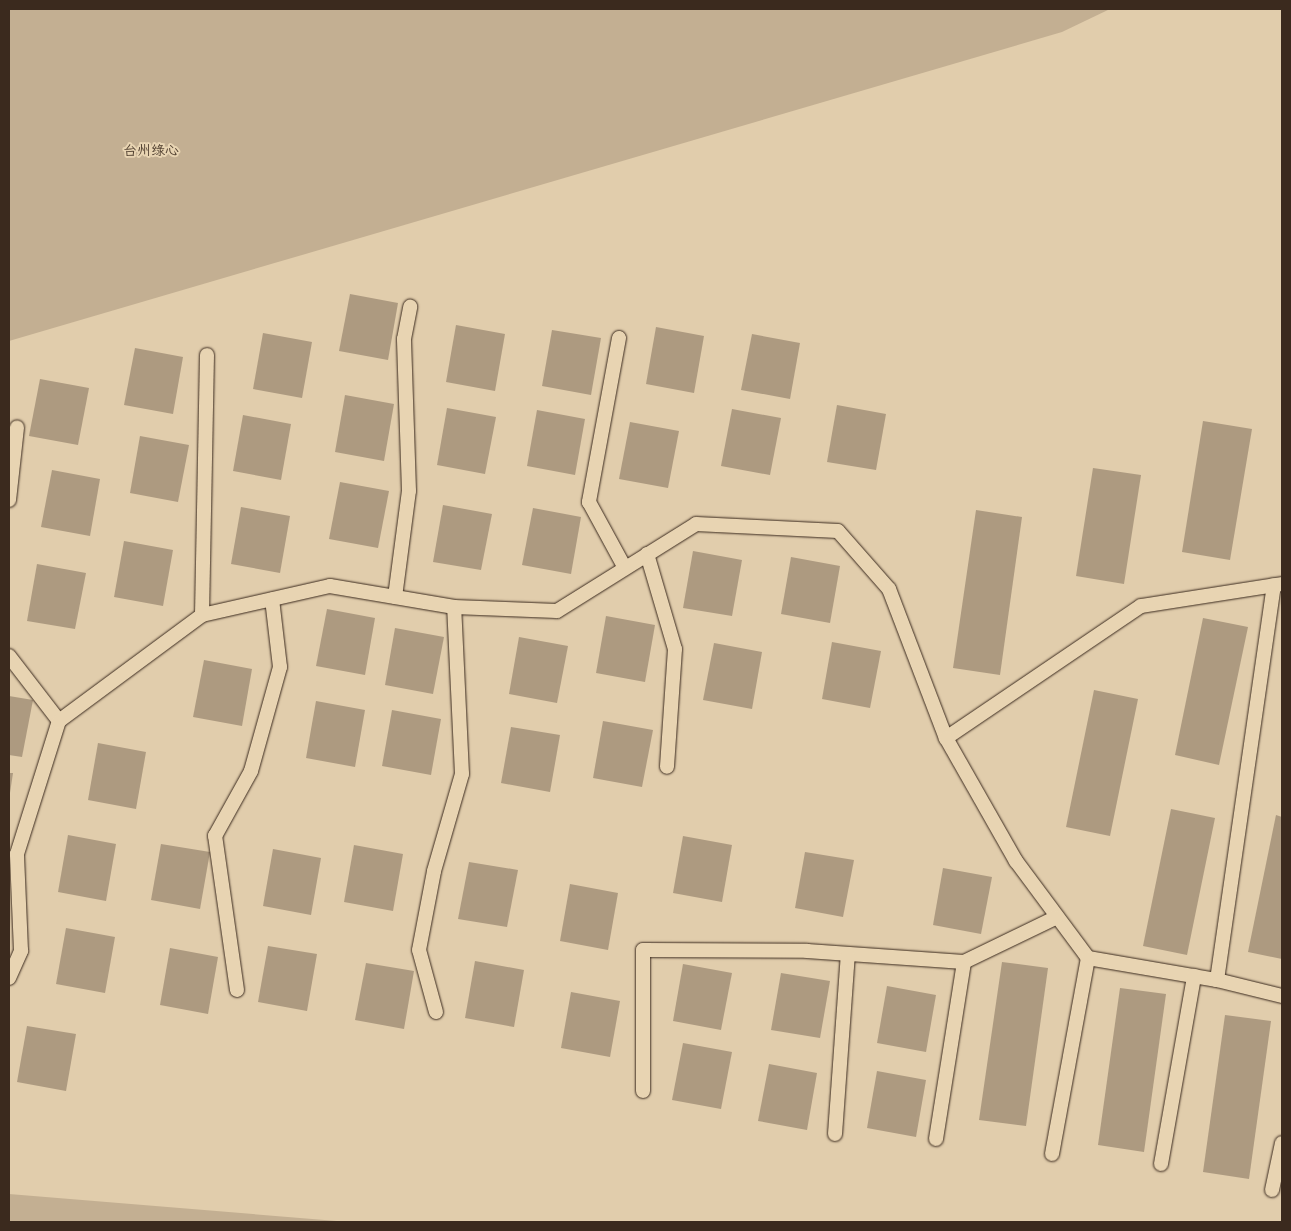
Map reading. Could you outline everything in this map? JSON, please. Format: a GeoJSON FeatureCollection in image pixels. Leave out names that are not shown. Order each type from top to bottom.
{"type":"FeatureCollection","features":[{"type":"Feature","properties":{"kind":"lane"},"geometry":{"type":"LineString","coordinates":[[395,597],[409,491],[404,339],[410,307]]}},
{"type":"Feature","properties":{"kind":"lane"},"geometry":{"type":"LineString","coordinates":[[619,338],[589,502],[625,568]]}},
{"type":"Feature","properties":{"kind":"lane"},"geometry":{"type":"LineString","coordinates":[[202,615],[207,355]]}},
{"type":"Feature","properties":{"kind":"lane"},"geometry":{"type":"LineString","coordinates":[[9,500],[17,427]]}},
{"type":"Feature","properties":{"kind":"lane"},"geometry":{"type":"LineString","coordinates":[[9,978],[21,951],[13,856],[59,721],[202,615],[330,586],[454,607],[557,610],[696,524],[838,532],[889,589],[946,738],[1016,861],[1088,958],[1217,980],[1282,996]]}},
{"type":"Feature","properties":{"kind":"lane"},"geometry":{"type":"LineString","coordinates":[[647,554],[675,649],[667,767]]}},
{"type":"Feature","properties":{"kind":"lane"},"geometry":{"type":"LineString","coordinates":[[946,738],[1141,606],[1278,585],[1217,980]]}},
{"type":"Feature","properties":{"kind":"lane"},"geometry":{"type":"LineString","coordinates":[[237,990],[215,836],[251,771],[280,667],[272,599]]}},
{"type":"Feature","properties":{"kind":"lane"},"geometry":{"type":"LineString","coordinates":[[436,1012],[419,950],[434,871],[462,774],[454,607]]}},
{"type":"Feature","properties":{"kind":"lane"},"geometry":{"type":"LineString","coordinates":[[9,656],[59,721]]}},
{"type":"Feature","properties":{"kind":"lane"},"geometry":{"type":"LineString","coordinates":[[643,1091],[643,950],[848,954],[964,962],[1057,917]]}},
{"type":"Feature","properties":{"kind":"lane"},"geometry":{"type":"LineString","coordinates":[[835,1134],[848,954]]}},
{"type":"Feature","properties":{"kind":"lane"},"geometry":{"type":"LineString","coordinates":[[1052,1154],[1088,958]]}},
{"type":"Feature","properties":{"kind":"lane"},"geometry":{"type":"LineString","coordinates":[[936,1139],[964,962]]}},
{"type":"Feature","properties":{"kind":"lane"},"geometry":{"type":"LineString","coordinates":[[1161,1164],[1194,976]]}},
{"type":"Feature","properties":{"kind":"lane"},"geometry":{"type":"LineString","coordinates":[[1272,1190],[1282,1143]]}},
{"type":"Feature","properties":{"kind":"green space","name":"台州绿心"},"geometry":{"type":"Polygon","coordinates":[[[9,9],[1110,9],[1062,32],[9,341],[9,9]]]}},
{"type":"Feature","properties":{"kind":"green space"},"geometry":{"type":"Polygon","coordinates":[[[9,1194],[349,1222],[9,1222],[9,1194]]]}},
{"type":"Feature","properties":{"kind":"building"},"geometry":{"type":"Polygon","coordinates":[[[350,294],[398,303],[388,360],[339,351],[350,294]]]}},
{"type":"Feature","properties":{"kind":"building"},"geometry":{"type":"Polygon","coordinates":[[[456,325],[505,334],[495,391],[446,382],[456,325]]]}},
{"type":"Feature","properties":{"kind":"building"},"geometry":{"type":"Polygon","coordinates":[[[656,327],[704,336],[694,393],[646,384],[656,327]]]}},
{"type":"Feature","properties":{"kind":"building"},"geometry":{"type":"Polygon","coordinates":[[[552,330],[601,338],[591,395],[542,386],[552,330]]]}},
{"type":"Feature","properties":{"kind":"building"},"geometry":{"type":"Polygon","coordinates":[[[263,333],[312,342],[302,398],[253,389],[263,333]]]}},
{"type":"Feature","properties":{"kind":"building"},"geometry":{"type":"Polygon","coordinates":[[[752,334],[800,343],[790,399],[741,390],[752,334]]]}},
{"type":"Feature","properties":{"kind":"building"},"geometry":{"type":"Polygon","coordinates":[[[135,348],[183,357],[173,414],[124,405],[135,348]]]}},
{"type":"Feature","properties":{"kind":"building"},"geometry":{"type":"Polygon","coordinates":[[[40,379],[89,388],[78,445],[29,436],[40,379]]]}},
{"type":"Feature","properties":{"kind":"building"},"geometry":{"type":"Polygon","coordinates":[[[345,395],[394,404],[384,461],[335,452],[345,395]]]}},
{"type":"Feature","properties":{"kind":"building"},"geometry":{"type":"Polygon","coordinates":[[[837,405],[886,414],[876,470],[827,462],[837,405]]]}},
{"type":"Feature","properties":{"kind":"building"},"geometry":{"type":"Polygon","coordinates":[[[447,408],[496,417],[485,474],[437,465],[447,408]]]}},
{"type":"Feature","properties":{"kind":"building"},"geometry":{"type":"Polygon","coordinates":[[[732,409],[781,418],[770,475],[721,466],[732,409]]]}},
{"type":"Feature","properties":{"kind":"building"},"geometry":{"type":"Polygon","coordinates":[[[537,410],[585,419],[575,475],[527,466],[537,410]]]}},
{"type":"Feature","properties":{"kind":"building"},"geometry":{"type":"Polygon","coordinates":[[[243,415],[291,424],[281,480],[233,471],[243,415]]]}},
{"type":"Feature","properties":{"kind":"building"},"geometry":{"type":"Polygon","coordinates":[[[1203,421],[1252,429],[1230,560],[1182,552],[1203,421]]]}},
{"type":"Feature","properties":{"kind":"building"},"geometry":{"type":"Polygon","coordinates":[[[630,422],[679,431],[668,488],[619,479],[630,422]]]}},
{"type":"Feature","properties":{"kind":"building"},"geometry":{"type":"Polygon","coordinates":[[[140,436],[189,445],[178,502],[130,493],[140,436]]]}},
{"type":"Feature","properties":{"kind":"building"},"geometry":{"type":"Polygon","coordinates":[[[1093,468],[1141,475],[1124,584],[1076,576],[1093,468]]]}},
{"type":"Feature","properties":{"kind":"building"},"geometry":{"type":"Polygon","coordinates":[[[52,470],[100,479],[90,536],[41,527],[52,470]]]}},
{"type":"Feature","properties":{"kind":"building"},"geometry":{"type":"Polygon","coordinates":[[[340,482],[389,491],[378,548],[329,539],[340,482]]]}},
{"type":"Feature","properties":{"kind":"building"},"geometry":{"type":"Polygon","coordinates":[[[443,505],[492,514],[481,570],[433,562],[443,505]]]}},
{"type":"Feature","properties":{"kind":"building"},"geometry":{"type":"Polygon","coordinates":[[[241,507],[290,516],[280,573],[231,564],[241,507]]]}},
{"type":"Feature","properties":{"kind":"building"},"geometry":{"type":"Polygon","coordinates":[[[533,508],[581,517],[571,574],[522,565],[533,508]]]}},
{"type":"Feature","properties":{"kind":"building"},"geometry":{"type":"Polygon","coordinates":[[[976,510],[1022,517],[1000,675],[953,668],[976,510]]]}},
{"type":"Feature","properties":{"kind":"building"},"geometry":{"type":"Polygon","coordinates":[[[124,541],[173,550],[163,606],[114,597],[124,541]]]}},
{"type":"Feature","properties":{"kind":"building"},"geometry":{"type":"Polygon","coordinates":[[[693,551],[742,560],[732,616],[683,608],[693,551]]]}},
{"type":"Feature","properties":{"kind":"building"},"geometry":{"type":"Polygon","coordinates":[[[791,557],[840,566],[830,623],[781,614],[791,557]]]}},
{"type":"Feature","properties":{"kind":"building"},"geometry":{"type":"Polygon","coordinates":[[[37,564],[86,573],[75,629],[27,621],[37,564]]]}},
{"type":"Feature","properties":{"kind":"building"},"geometry":{"type":"Polygon","coordinates":[[[327,609],[375,618],[365,675],[316,666],[327,609]]]}},
{"type":"Feature","properties":{"kind":"building"},"geometry":{"type":"Polygon","coordinates":[[[606,616],[655,625],[645,682],[596,673],[606,616]]]}},
{"type":"Feature","properties":{"kind":"building"},"geometry":{"type":"Polygon","coordinates":[[[1203,618],[1248,627],[1219,765],[1175,755],[1203,618]]]}},
{"type":"Feature","properties":{"kind":"building"},"geometry":{"type":"Polygon","coordinates":[[[395,628],[444,637],[433,694],[385,685],[395,628]]]}},
{"type":"Feature","properties":{"kind":"building"},"geometry":{"type":"Polygon","coordinates":[[[519,637],[568,646],[557,703],[509,694],[519,637]]]}},
{"type":"Feature","properties":{"kind":"building"},"geometry":{"type":"Polygon","coordinates":[[[832,642],[881,651],[870,708],[822,699],[832,642]]]}},
{"type":"Feature","properties":{"kind":"building"},"geometry":{"type":"Polygon","coordinates":[[[714,643],[762,652],[752,709],[703,700],[714,643]]]}},
{"type":"Feature","properties":{"kind":"building"},"geometry":{"type":"Polygon","coordinates":[[[204,660],[252,669],[242,726],[193,717],[204,660]]]}},
{"type":"Feature","properties":{"kind":"building"},"geometry":{"type":"Polygon","coordinates":[[[1094,690],[1138,699],[1110,836],[1066,827],[1094,690]]]}},
{"type":"Feature","properties":{"kind":"building"},"geometry":{"type":"Polygon","coordinates":[[[9,696],[33,700],[22,757],[9,755],[9,696]]]}},
{"type":"Feature","properties":{"kind":"building"},"geometry":{"type":"Polygon","coordinates":[[[316,701],[365,710],[355,767],[306,758],[316,701]]]}},
{"type":"Feature","properties":{"kind":"building"},"geometry":{"type":"Polygon","coordinates":[[[392,710],[441,719],[431,775],[382,766],[392,710]]]}},
{"type":"Feature","properties":{"kind":"building"},"geometry":{"type":"Polygon","coordinates":[[[603,721],[653,730],[642,787],[593,778],[603,721]]]}},
{"type":"Feature","properties":{"kind":"building"},"geometry":{"type":"Polygon","coordinates":[[[511,727],[560,735],[550,792],[501,783],[511,727]]]}},
{"type":"Feature","properties":{"kind":"building"},"geometry":{"type":"Polygon","coordinates":[[[98,743],[146,752],[136,809],[88,800],[98,743]]]}},
{"type":"Feature","properties":{"kind":"building"},"geometry":{"type":"Polygon","coordinates":[[[9,773],[13,773],[10,793],[9,793],[9,773]]]}},
{"type":"Feature","properties":{"kind":"building"},"geometry":{"type":"Polygon","coordinates":[[[1171,809],[1215,818],[1187,955],[1143,946],[1171,809]]]}},
{"type":"Feature","properties":{"kind":"building"},"geometry":{"type":"Polygon","coordinates":[[[1276,815],[1282,817],[1282,959],[1248,952],[1276,815]]]}},
{"type":"Feature","properties":{"kind":"building"},"geometry":{"type":"Polygon","coordinates":[[[68,835],[116,844],[106,901],[58,892],[68,835]]]}},
{"type":"Feature","properties":{"kind":"building"},"geometry":{"type":"Polygon","coordinates":[[[683,836],[732,845],[722,902],[673,893],[683,836]]]}},
{"type":"Feature","properties":{"kind":"building"},"geometry":{"type":"Polygon","coordinates":[[[161,844],[210,852],[200,909],[151,900],[161,844]]]}},
{"type":"Feature","properties":{"kind":"building"},"geometry":{"type":"Polygon","coordinates":[[[354,845],[403,854],[393,911],[344,902],[354,845]]]}},
{"type":"Feature","properties":{"kind":"building"},"geometry":{"type":"Polygon","coordinates":[[[273,849],[321,858],[311,915],[263,906],[273,849]]]}},
{"type":"Feature","properties":{"kind":"building"},"geometry":{"type":"Polygon","coordinates":[[[805,852],[854,860],[843,917],[795,908],[805,852]]]}},
{"type":"Feature","properties":{"kind":"building"},"geometry":{"type":"Polygon","coordinates":[[[469,862],[518,870],[507,927],[458,919],[469,862]]]}},
{"type":"Feature","properties":{"kind":"building"},"geometry":{"type":"Polygon","coordinates":[[[943,868],[992,877],[981,934],[933,925],[943,868]]]}},
{"type":"Feature","properties":{"kind":"building"},"geometry":{"type":"Polygon","coordinates":[[[570,884],[618,893],[608,950],[560,941],[570,884]]]}},
{"type":"Feature","properties":{"kind":"building"},"geometry":{"type":"Polygon","coordinates":[[[66,928],[115,937],[105,993],[56,984],[66,928]]]}},
{"type":"Feature","properties":{"kind":"building"},"geometry":{"type":"Polygon","coordinates":[[[268,946],[317,954],[307,1011],[258,1002],[268,946]]]}},
{"type":"Feature","properties":{"kind":"building"},"geometry":{"type":"Polygon","coordinates":[[[170,948],[218,957],[208,1014],[160,1005],[170,948]]]}},
{"type":"Feature","properties":{"kind":"building"},"geometry":{"type":"Polygon","coordinates":[[[475,961],[524,970],[514,1027],[465,1018],[475,961]]]}},
{"type":"Feature","properties":{"kind":"building"},"geometry":{"type":"Polygon","coordinates":[[[1002,962],[1048,968],[1026,1126],[979,1120],[1002,962]]]}},
{"type":"Feature","properties":{"kind":"building"},"geometry":{"type":"Polygon","coordinates":[[[366,963],[414,971],[404,1029],[355,1020],[366,963]]]}},
{"type":"Feature","properties":{"kind":"building"},"geometry":{"type":"Polygon","coordinates":[[[683,964],[732,973],[721,1030],[673,1021],[683,964]]]}},
{"type":"Feature","properties":{"kind":"building"},"geometry":{"type":"Polygon","coordinates":[[[781,973],[830,981],[820,1038],[771,1030],[781,973]]]}},
{"type":"Feature","properties":{"kind":"building"},"geometry":{"type":"Polygon","coordinates":[[[887,986],[936,995],[926,1052],[877,1043],[887,986]]]}},
{"type":"Feature","properties":{"kind":"building"},"geometry":{"type":"Polygon","coordinates":[[[1120,988],[1166,994],[1144,1152],[1098,1145],[1120,988]]]}},
{"type":"Feature","properties":{"kind":"building"},"geometry":{"type":"Polygon","coordinates":[[[571,992],[620,1001],[610,1057],[561,1048],[571,992]]]}},
{"type":"Feature","properties":{"kind":"building"},"geometry":{"type":"Polygon","coordinates":[[[1225,1015],[1271,1021],[1249,1179],[1203,1172],[1225,1015]]]}},
{"type":"Feature","properties":{"kind":"building"},"geometry":{"type":"Polygon","coordinates":[[[27,1026],[76,1034],[66,1091],[17,1082],[27,1026]]]}},
{"type":"Feature","properties":{"kind":"building"},"geometry":{"type":"Polygon","coordinates":[[[683,1043],[732,1052],[721,1109],[672,1100],[683,1043]]]}},
{"type":"Feature","properties":{"kind":"building"},"geometry":{"type":"Polygon","coordinates":[[[769,1064],[817,1073],[807,1130],[758,1121],[769,1064]]]}},
{"type":"Feature","properties":{"kind":"building"},"geometry":{"type":"Polygon","coordinates":[[[877,1071],[926,1080],[916,1137],[867,1128],[877,1071]]]}}]}
